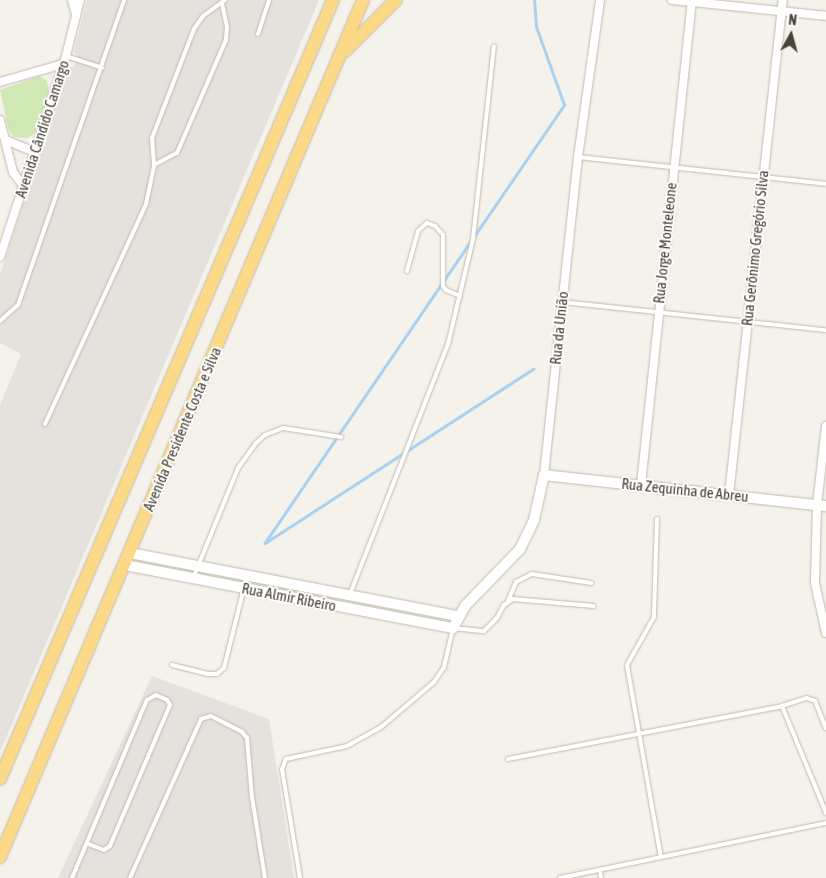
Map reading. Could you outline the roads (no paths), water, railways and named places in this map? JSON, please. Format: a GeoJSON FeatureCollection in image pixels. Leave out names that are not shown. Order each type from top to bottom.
{"type":"FeatureCollection","features":[{"type":"Feature","properties":{"kind":"highway","name":"Avenida Presidente Costa e Silva"},"geometry":{"type":"LineString","coordinates":[[0,779],[333,0]]}},
{"type":"Feature","properties":{"kind":"highway","name":"Avenida Presidente Costa e Silva"},"geometry":{"type":"LineString","coordinates":[[0,857],[363,0]]}},
{"type":"Feature","properties":{"kind":"highway"},"geometry":{"type":"LineString","coordinates":[[339,57],[396,0]]}},
{"type":"Feature","properties":{"kind":"street"},"geometry":{"type":"LineString","coordinates":[[72,0],[77,17]]}},
{"type":"Feature","properties":{"kind":"street","name":"Avenida Cândido Camargo"},"geometry":{"type":"LineString","coordinates":[[0,257],[65,60],[80,0]]}},
{"type":"Feature","properties":{"kind":"street","name":"Rua da União"},"geometry":{"type":"LineString","coordinates":[[453,628],[458,616],[520,549],[534,520],[544,475],[578,157],[600,0]]}},
{"type":"Feature","properties":{"kind":"street"},"geometry":{"type":"LineString","coordinates":[[672,0],[826,16]]}},
{"type":"Feature","properties":{"kind":"street","name":"Rua Gerônimo Gregório Silva"},"geometry":{"type":"LineString","coordinates":[[729,495],[783,0]]}},
{"type":"Feature","properties":{"kind":"street","name":"Rua Jorge Monteleone"},"geometry":{"type":"LineString","coordinates":[[640,486],[692,1]]}},
{"type":"Feature","properties":{"kind":"street"},"geometry":{"type":"LineString","coordinates":[[0,82],[65,60]]}},
{"type":"Feature","properties":{"kind":"street"},"geometry":{"type":"LineString","coordinates":[[0,120],[13,172],[24,186]]}},
{"type":"Feature","properties":{"kind":"street"},"geometry":{"type":"LineString","coordinates":[[6,140],[34,152]]}},
{"type":"Feature","properties":{"kind":"street"},"geometry":{"type":"LineString","coordinates":[[826,426],[822,506],[815,583],[826,633]]}},
{"type":"Feature","properties":{"kind":"street","name":"Rua Zequinha de Abreu"},"geometry":{"type":"LineString","coordinates":[[544,475],[822,506]]}},
{"type":"Feature","properties":{"kind":"street","name":"Rua Almir Ribeiro"},"geometry":{"type":"LineString","coordinates":[[127,559],[198,566],[458,616]]}},
{"type":"Feature","properties":{"kind":"street","name":"Rua Almir Ribeiro"},"geometry":{"type":"LineString","coordinates":[[127,559],[193,578],[453,628]]}},
{"type":"Feature","properties":{"kind":"lane"},"geometry":{"type":"LineString","coordinates":[[0,321],[18,305],[102,68],[124,0]]}},
{"type":"Feature","properties":{"kind":"lane"},"geometry":{"type":"LineString","coordinates":[[45,424],[146,204],[154,165],[152,138],[194,29],[203,16],[225,0]]}},
{"type":"Feature","properties":{"kind":"lane"},"geometry":{"type":"LineString","coordinates":[[258,34],[269,0]]}},
{"type":"Feature","properties":{"kind":"lane"},"geometry":{"type":"LineString","coordinates":[[154,165],[177,152],[226,40],[227,27],[222,4]]}},
{"type":"Feature","properties":{"kind":"lane"},"geometry":{"type":"LineString","coordinates":[[350,595],[430,393],[460,296],[473,239],[494,46]]}},
{"type":"Feature","properties":{"kind":"lane"},"geometry":{"type":"LineString","coordinates":[[65,60],[102,68]]}},
{"type":"Feature","properties":{"kind":"lane"},"geometry":{"type":"LineString","coordinates":[[578,157],[826,184]]}},
{"type":"Feature","properties":{"kind":"lane"},"geometry":{"type":"LineString","coordinates":[[407,271],[418,231],[422,225],[435,226],[443,235],[443,286],[460,296]]}},
{"type":"Feature","properties":{"kind":"lane"},"geometry":{"type":"LineString","coordinates":[[562,302],[826,330]]}},
{"type":"Feature","properties":{"kind":"lane"},"geometry":{"type":"LineString","coordinates":[[193,578],[238,468],[256,443],[265,435],[283,428],[341,437]]}},
{"type":"Feature","properties":{"kind":"lane"},"geometry":{"type":"LineString","coordinates":[[657,519],[654,617],[627,665],[661,858]]}},
{"type":"Feature","properties":{"kind":"lane"},"geometry":{"type":"LineString","coordinates":[[300,878],[282,769],[284,761],[347,746],[380,728],[434,682],[444,667],[453,628],[484,631],[508,601],[516,582],[532,574],[591,582]]}},
{"type":"Feature","properties":{"kind":"lane"},"geometry":{"type":"LineString","coordinates":[[172,665],[208,674],[217,674],[224,668],[247,576]]}},
{"type":"Feature","properties":{"kind":"lane"},"geometry":{"type":"LineString","coordinates":[[508,601],[520,598],[594,606]]}},
{"type":"Feature","properties":{"kind":"lane"},"geometry":{"type":"LineString","coordinates":[[72,878],[88,844],[147,700],[156,695],[167,700],[170,705],[110,846],[104,850],[88,844]]}},
{"type":"Feature","properties":{"kind":"lane"},"geometry":{"type":"LineString","coordinates":[[508,759],[814,699],[826,728]]}},
{"type":"Feature","properties":{"kind":"lane"},"geometry":{"type":"LineString","coordinates":[[782,706],[826,813]]}},
{"type":"Feature","properties":{"kind":"lane"},"geometry":{"type":"LineString","coordinates":[[130,878],[202,719],[211,716],[242,732],[246,738],[252,797],[265,878]]}},
{"type":"Feature","properties":{"kind":"lane"},"geometry":{"type":"LineString","coordinates":[[560,878],[826,822]]}},
{"type":"Feature","properties":{"kind":"lane"},"geometry":{"type":"LineString","coordinates":[[600,870],[601,878]]}},
{"type":"Feature","properties":{"kind":"waterway"},"geometry":{"type":"LineString","coordinates":[[475,235],[564,105],[536,27],[534,0]]}},
{"type":"Feature","properties":{"kind":"waterway"},"geometry":{"type":"LineString","coordinates":[[472,240],[265,543],[533,369]]}}]}
